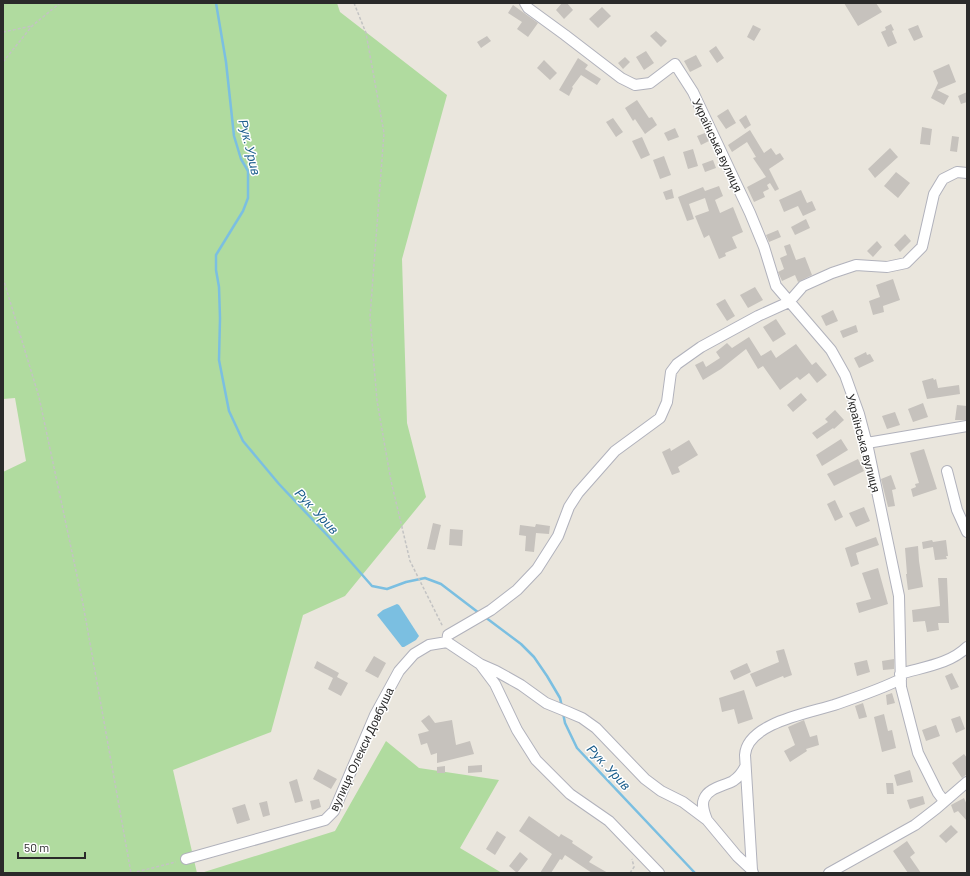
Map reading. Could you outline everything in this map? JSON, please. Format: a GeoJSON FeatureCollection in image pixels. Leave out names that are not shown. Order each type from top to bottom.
{"type":"FeatureCollection","features":[{"type":"Feature","properties":{"kind":"street","name":"Українська вулиця"},"geometry":{"type":"LineString","coordinates":[[525,3],[528,8],[621,78],[635,85],[650,83],[675,64],[692,92],[750,213],[764,247],[776,286],[831,350],[845,375],[859,414],[867,443],[898,596],[902,694],[918,753],[938,793],[944,801]]}},
{"type":"Feature","properties":{"kind":"street"},"geometry":{"type":"LineString","coordinates":[[789,302],[803,286],[838,271],[856,265],[887,267],[906,263],[922,247],[934,194],[943,179],[957,172],[967,173]]}},
{"type":"Feature","properties":{"kind":"street","name":"вулиця Олекси Довбуша"},"geometry":{"type":"LineString","coordinates":[[186,860],[325,820],[334,811],[375,715],[399,671],[414,654],[429,645],[448,639],[491,610],[517,590],[537,569],[558,536],[569,507],[578,493],[615,451],[660,418],[667,402],[671,372],[677,364],[701,347],[758,316],[789,302]]}},
{"type":"Feature","properties":{"kind":"street"},"geometry":{"type":"LineString","coordinates":[[867,443],[967,426]]}},
{"type":"Feature","properties":{"kind":"street"},"geometry":{"type":"LineString","coordinates":[[947,472],[957,510],[967,532]]}},
{"type":"Feature","properties":{"kind":"street"},"geometry":{"type":"LineString","coordinates":[[448,639],[480,664],[496,684],[517,730],[536,760],[570,794],[609,821],[659,873]]}},
{"type":"Feature","properties":{"kind":"street"},"geometry":{"type":"LineString","coordinates":[[752,871],[745,749],[748,744],[757,735],[773,724],[787,717],[834,705],[868,694],[901,677],[953,658],[967,647]]}},
{"type":"Feature","properties":{"kind":"street"},"geometry":{"type":"LineString","coordinates":[[480,664],[496,671],[546,703],[582,718],[596,728],[645,779],[661,791],[683,802],[707,820],[737,856],[752,871]]}},
{"type":"Feature","properties":{"kind":"street"},"geometry":{"type":"LineString","coordinates":[[683,802],[704,798],[711,790],[734,781],[746,767]]}},
{"type":"Feature","properties":{"kind":"street"},"geometry":{"type":"LineString","coordinates":[[829,873],[915,825],[967,782]]}},
{"type":"Feature","properties":{"kind":"street"},"geometry":{"type":"LineString","coordinates":[[704,798],[703,808],[707,820]]}},
{"type":"Feature","properties":{"kind":"path"},"geometry":{"type":"LineString","coordinates":[[3,62],[32,26],[60,3]]}},
{"type":"Feature","properties":{"kind":"path"},"geometry":{"type":"LineString","coordinates":[[354,3],[366,34],[384,133],[370,317],[377,401],[391,481],[410,561],[448,639]]}},
{"type":"Feature","properties":{"kind":"path"},"geometry":{"type":"LineString","coordinates":[[3,32],[32,26]]}},
{"type":"Feature","properties":{"kind":"path"},"geometry":{"type":"LineString","coordinates":[[3,278],[39,397],[78,581],[131,873],[186,860]]}},
{"type":"Feature","properties":{"kind":"green space"},"geometry":{"type":"Polygon","coordinates":[[[3,3],[337,3],[340,12],[447,95],[402,259],[407,423],[426,497],[345,596],[303,615],[271,732],[173,770],[197,873],[3,873],[3,472],[26,461],[15,398],[3,399],[3,3]]]}},
{"type":"Feature","properties":{"kind":"green space"},"geometry":{"type":"Polygon","coordinates":[[[386,741],[419,768],[499,780],[460,848],[502,873],[201,873],[335,831],[386,741]]]}},
{"type":"Feature","properties":{"kind":"water"},"geometry":{"type":"Polygon","coordinates":[[[397,604],[419,636],[416,640],[404,647],[402,647],[377,615],[383,610],[397,604]]]}},
{"type":"Feature","properties":{"kind":"building"},"geometry":{"type":"Polygon","coordinates":[[[562,3],[567,3],[573,10],[564,19],[556,10],[562,3]]]}},
{"type":"Feature","properties":{"kind":"building"},"geometry":{"type":"Polygon","coordinates":[[[844,3],[876,3],[882,12],[858,26],[844,3]]]}},
{"type":"Feature","properties":{"kind":"building"},"geometry":{"type":"Polygon","coordinates":[[[513,5],[538,23],[528,37],[517,29],[522,22],[508,13],[513,5]]]}},
{"type":"Feature","properties":{"kind":"building"},"geometry":{"type":"Polygon","coordinates":[[[602,7],[611,16],[598,28],[589,19],[602,7]]]}},
{"type":"Feature","properties":{"kind":"building"},"geometry":{"type":"Polygon","coordinates":[[[891,24],[897,43],[888,47],[881,32],[886,30],[885,27],[891,24]]]}},
{"type":"Feature","properties":{"kind":"building"},"geometry":{"type":"Polygon","coordinates":[[[753,25],[761,29],[754,41],[747,37],[753,25]]]}},
{"type":"Feature","properties":{"kind":"building"},"geometry":{"type":"Polygon","coordinates":[[[918,25],[923,37],[914,41],[908,29],[918,25]]]}},
{"type":"Feature","properties":{"kind":"building"},"geometry":{"type":"Polygon","coordinates":[[[656,31],[667,41],[661,47],[650,36],[656,31]]]}},
{"type":"Feature","properties":{"kind":"building"},"geometry":{"type":"Polygon","coordinates":[[[487,36],[491,41],[481,48],[477,42],[487,36]]]}},
{"type":"Feature","properties":{"kind":"building"},"geometry":{"type":"Polygon","coordinates":[[[716,46],[724,58],[717,63],[709,51],[716,46]]]}},
{"type":"Feature","properties":{"kind":"building"},"geometry":{"type":"Polygon","coordinates":[[[646,51],[654,63],[644,70],[636,57],[646,51]]]}},
{"type":"Feature","properties":{"kind":"building"},"geometry":{"type":"Polygon","coordinates":[[[696,55],[702,66],[690,72],[684,61],[696,55]]]}},
{"type":"Feature","properties":{"kind":"building"},"geometry":{"type":"Polygon","coordinates":[[[625,57],[630,62],[623,69],[618,63],[625,57]]]}},
{"type":"Feature","properties":{"kind":"building"},"geometry":{"type":"Polygon","coordinates":[[[578,58],[588,65],[585,69],[601,79],[597,85],[581,75],[572,87],[573,88],[569,96],[559,90],[578,58]]]}},
{"type":"Feature","properties":{"kind":"building"},"geometry":{"type":"Polygon","coordinates":[[[544,60],[557,73],[550,80],[537,68],[544,60]]]}},
{"type":"Feature","properties":{"kind":"building"},"geometry":{"type":"Polygon","coordinates":[[[949,64],[956,82],[937,90],[949,96],[944,105],[931,98],[938,83],[933,71],[949,64]]]}},
{"type":"Feature","properties":{"kind":"building"},"geometry":{"type":"Polygon","coordinates":[[[967,92],[967,102],[961,104],[958,96],[967,92]]]}},
{"type":"Feature","properties":{"kind":"building"},"geometry":{"type":"Polygon","coordinates":[[[637,100],[649,118],[652,117],[657,125],[645,134],[635,119],[633,121],[625,108],[637,100]]]}},
{"type":"Feature","properties":{"kind":"building"},"geometry":{"type":"Polygon","coordinates":[[[728,109],[736,123],[726,129],[717,116],[728,109]]]}},
{"type":"Feature","properties":{"kind":"building"},"geometry":{"type":"Polygon","coordinates":[[[746,115],[751,125],[745,129],[739,120],[746,115]]]}},
{"type":"Feature","properties":{"kind":"building"},"geometry":{"type":"Polygon","coordinates":[[[613,118],[623,132],[616,137],[606,122],[613,118]]]}},
{"type":"Feature","properties":{"kind":"building"},"geometry":{"type":"Polygon","coordinates":[[[922,127],[932,129],[930,145],[920,144],[922,127]]]}},
{"type":"Feature","properties":{"kind":"building"},"geometry":{"type":"Polygon","coordinates":[[[675,128],[679,137],[668,141],[664,133],[675,128]]]}},
{"type":"Feature","properties":{"kind":"building"},"geometry":{"type":"Polygon","coordinates":[[[750,130],[764,153],[771,148],[776,155],[780,153],[784,159],[769,169],[779,189],[775,191],[770,183],[767,185],[769,189],[763,192],[765,197],[754,202],[747,187],[766,177],[753,158],[756,157],[747,142],[732,152],[728,145],[750,130]]]}},
{"type":"Feature","properties":{"kind":"building"},"geometry":{"type":"Polygon","coordinates":[[[705,133],[709,141],[701,145],[697,136],[705,133]]]}},
{"type":"Feature","properties":{"kind":"building"},"geometry":{"type":"Polygon","coordinates":[[[952,136],[959,137],[957,152],[950,151],[952,136]]]}},
{"type":"Feature","properties":{"kind":"building"},"geometry":{"type":"Polygon","coordinates":[[[642,137],[650,155],[641,159],[632,141],[642,137]]]}},
{"type":"Feature","properties":{"kind":"building"},"geometry":{"type":"Polygon","coordinates":[[[890,148],[898,157],[875,178],[868,169],[890,148]]]}},
{"type":"Feature","properties":{"kind":"building"},"geometry":{"type":"Polygon","coordinates":[[[693,149],[698,166],[688,169],[683,152],[693,149]]]}},
{"type":"Feature","properties":{"kind":"building"},"geometry":{"type":"Polygon","coordinates":[[[664,156],[671,175],[660,179],[653,160],[664,156]]]}},
{"type":"Feature","properties":{"kind":"building"},"geometry":{"type":"Polygon","coordinates":[[[713,160],[716,168],[705,172],[702,164],[713,160]]]}},
{"type":"Feature","properties":{"kind":"building"},"geometry":{"type":"Polygon","coordinates":[[[896,172],[910,183],[898,198],[884,186],[896,172]]]}},
{"type":"Feature","properties":{"kind":"building"},"geometry":{"type":"Polygon","coordinates":[[[719,186],[723,196],[715,200],[720,213],[733,207],[743,232],[732,237],[737,248],[725,253],[726,256],[719,259],[709,235],[704,238],[695,216],[709,211],[705,198],[689,204],[694,219],[687,221],[678,197],[703,187],[705,191],[719,186]]]}},
{"type":"Feature","properties":{"kind":"building"},"geometry":{"type":"Polygon","coordinates":[[[672,189],[674,198],[666,200],[663,192],[672,189]]]}},
{"type":"Feature","properties":{"kind":"building"},"geometry":{"type":"Polygon","coordinates":[[[801,190],[807,203],[812,201],[816,210],[803,216],[798,206],[784,212],[779,200],[801,190]]]}},
{"type":"Feature","properties":{"kind":"building"},"geometry":{"type":"Polygon","coordinates":[[[806,219],[810,228],[795,235],[791,227],[806,219]]]}},
{"type":"Feature","properties":{"kind":"building"},"geometry":{"type":"Polygon","coordinates":[[[778,230],[781,237],[769,242],[766,235],[778,230]]]}},
{"type":"Feature","properties":{"kind":"building"},"geometry":{"type":"Polygon","coordinates":[[[905,234],[911,241],[900,252],[894,245],[905,234]]]}},
{"type":"Feature","properties":{"kind":"building"},"geometry":{"type":"Polygon","coordinates":[[[877,241],[882,247],[873,257],[867,251],[877,241]]]}},
{"type":"Feature","properties":{"kind":"building"},"geometry":{"type":"Polygon","coordinates":[[[790,244],[796,260],[805,257],[812,275],[798,282],[795,275],[782,281],[778,272],[784,269],[780,258],[787,255],[784,246],[790,244]]]}},
{"type":"Feature","properties":{"kind":"building"},"geometry":{"type":"Polygon","coordinates":[[[893,279],[900,300],[883,306],[884,312],[873,315],[869,301],[880,297],[876,285],[893,279]]]}},
{"type":"Feature","properties":{"kind":"building"},"geometry":{"type":"Polygon","coordinates":[[[755,287],[763,300],[748,308],[740,295],[755,287]]]}},
{"type":"Feature","properties":{"kind":"building"},"geometry":{"type":"Polygon","coordinates":[[[725,299],[735,316],[727,321],[716,304],[725,299]]]}},
{"type":"Feature","properties":{"kind":"building"},"geometry":{"type":"Polygon","coordinates":[[[833,310],[838,321],[826,326],[821,316],[833,310]]]}},
{"type":"Feature","properties":{"kind":"building"},"geometry":{"type":"Polygon","coordinates":[[[776,319],[786,334],[773,342],[763,327],[776,319]]]}},
{"type":"Feature","properties":{"kind":"building"},"geometry":{"type":"Polygon","coordinates":[[[856,325],[858,332],[843,338],[840,331],[856,325]]]}},
{"type":"Feature","properties":{"kind":"building"},"geometry":{"type":"Polygon","coordinates":[[[749,337],[761,356],[771,350],[776,358],[796,344],[812,365],[816,362],[827,375],[817,383],[809,373],[800,380],[797,377],[780,390],[763,366],[758,369],[746,349],[721,369],[703,380],[695,365],[703,361],[706,367],[720,358],[716,352],[727,343],[732,348],[749,337]]]}},
{"type":"Feature","properties":{"kind":"building"},"geometry":{"type":"Polygon","coordinates":[[[866,352],[867,355],[870,354],[874,361],[859,368],[854,358],[866,352]]]}},
{"type":"Feature","properties":{"kind":"building"},"geometry":{"type":"Polygon","coordinates":[[[933,378],[934,380],[936,379],[938,388],[959,385],[960,394],[927,399],[922,381],[933,378]]]}},
{"type":"Feature","properties":{"kind":"building"},"geometry":{"type":"Polygon","coordinates":[[[801,393],[807,400],[793,412],[787,405],[801,393]]]}},
{"type":"Feature","properties":{"kind":"building"},"geometry":{"type":"Polygon","coordinates":[[[923,403],[928,417],[913,422],[908,409],[923,403]]]}},
{"type":"Feature","properties":{"kind":"building"},"geometry":{"type":"Polygon","coordinates":[[[957,405],[967,406],[967,420],[955,420],[957,405]]]}},
{"type":"Feature","properties":{"kind":"building"},"geometry":{"type":"Polygon","coordinates":[[[835,410],[844,420],[834,429],[833,428],[817,439],[812,433],[828,422],[825,419],[835,410]]]}},
{"type":"Feature","properties":{"kind":"building"},"geometry":{"type":"Polygon","coordinates":[[[895,412],[900,425],[887,429],[882,416],[895,412]]]}},
{"type":"Feature","properties":{"kind":"building"},"geometry":{"type":"Polygon","coordinates":[[[841,439],[848,450],[822,466],[816,455],[841,439]]]}},
{"type":"Feature","properties":{"kind":"building"},"geometry":{"type":"Polygon","coordinates":[[[689,440],[698,455],[678,467],[680,472],[672,475],[662,452],[670,448],[671,451],[689,440]]]}},
{"type":"Feature","properties":{"kind":"building"},"geometry":{"type":"Polygon","coordinates":[[[924,449],[937,489],[913,497],[911,489],[916,487],[915,484],[919,483],[910,453],[924,449]]]}},
{"type":"Feature","properties":{"kind":"building"},"geometry":{"type":"Polygon","coordinates":[[[858,459],[864,471],[834,486],[827,474],[858,459]]]}},
{"type":"Feature","properties":{"kind":"building"},"geometry":{"type":"Polygon","coordinates":[[[891,475],[896,489],[892,490],[895,506],[888,507],[881,479],[891,475]]]}},
{"type":"Feature","properties":{"kind":"building"},"geometry":{"type":"Polygon","coordinates":[[[835,500],[843,517],[835,521],[827,504],[835,500]]]}},
{"type":"Feature","properties":{"kind":"building"},"geometry":{"type":"Polygon","coordinates":[[[864,507],[870,521],[856,527],[849,513],[864,507]]]}},
{"type":"Feature","properties":{"kind":"building"},"geometry":{"type":"Polygon","coordinates":[[[433,523],[441,525],[435,550],[427,549],[433,523]]]}},
{"type":"Feature","properties":{"kind":"building"},"geometry":{"type":"Polygon","coordinates":[[[536,524],[550,526],[549,534],[536,533],[534,552],[525,551],[526,536],[519,535],[520,525],[535,527],[536,524]]]}},
{"type":"Feature","properties":{"kind":"building"},"geometry":{"type":"Polygon","coordinates":[[[450,529],[463,530],[462,546],[449,545],[450,529]]]}},
{"type":"Feature","properties":{"kind":"building"},"geometry":{"type":"Polygon","coordinates":[[[876,537],[879,545],[856,553],[859,564],[851,567],[845,548],[876,537]]]}},
{"type":"Feature","properties":{"kind":"building"},"geometry":{"type":"Polygon","coordinates":[[[932,540],[933,542],[946,540],[947,559],[935,560],[933,547],[923,549],[922,542],[932,540]]]}},
{"type":"Feature","properties":{"kind":"building"},"geometry":{"type":"Polygon","coordinates":[[[918,546],[923,587],[908,590],[905,548],[918,546]]]}},
{"type":"Feature","properties":{"kind":"building"},"geometry":{"type":"Polygon","coordinates":[[[878,568],[888,604],[859,613],[856,603],[871,599],[862,573],[878,568]]]}},
{"type":"Feature","properties":{"kind":"building"},"geometry":{"type":"Polygon","coordinates":[[[938,578],[947,578],[949,623],[938,623],[939,630],[927,632],[925,621],[913,622],[912,610],[940,606],[938,578]]]}},
{"type":"Feature","properties":{"kind":"building"},"geometry":{"type":"Polygon","coordinates":[[[784,649],[792,675],[784,678],[783,676],[756,687],[750,674],[779,662],[776,651],[784,649]]]}},
{"type":"Feature","properties":{"kind":"building"},"geometry":{"type":"Polygon","coordinates":[[[374,656],[386,663],[378,678],[365,671],[374,656]]]}},
{"type":"Feature","properties":{"kind":"building"},"geometry":{"type":"Polygon","coordinates":[[[894,659],[894,669],[883,670],[882,661],[894,659]]]}},
{"type":"Feature","properties":{"kind":"building"},"geometry":{"type":"Polygon","coordinates":[[[867,660],[870,672],[857,676],[854,663],[867,660]]]}},
{"type":"Feature","properties":{"kind":"building"},"geometry":{"type":"Polygon","coordinates":[[[317,661],[339,673],[337,677],[348,683],[341,696],[328,689],[333,678],[314,668],[317,661]]]}},
{"type":"Feature","properties":{"kind":"building"},"geometry":{"type":"Polygon","coordinates":[[[747,663],[751,672],[734,680],[730,671],[747,663]]]}},
{"type":"Feature","properties":{"kind":"building"},"geometry":{"type":"Polygon","coordinates":[[[952,673],[959,687],[951,690],[945,676],[952,673]]]}},
{"type":"Feature","properties":{"kind":"building"},"geometry":{"type":"Polygon","coordinates":[[[744,690],[753,719],[738,724],[734,709],[722,712],[719,698],[744,690]]]}},
{"type":"Feature","properties":{"kind":"building"},"geometry":{"type":"Polygon","coordinates":[[[892,693],[895,703],[887,705],[886,695],[892,693]]]}},
{"type":"Feature","properties":{"kind":"building"},"geometry":{"type":"Polygon","coordinates":[[[863,703],[867,717],[859,719],[855,706],[863,703]]]}},
{"type":"Feature","properties":{"kind":"building"},"geometry":{"type":"Polygon","coordinates":[[[884,714],[888,731],[892,730],[896,748],[882,752],[874,717],[884,714]]]}},
{"type":"Feature","properties":{"kind":"building"},"geometry":{"type":"Polygon","coordinates":[[[429,715],[435,723],[452,720],[456,745],[470,741],[474,754],[437,763],[437,753],[431,755],[427,743],[421,745],[418,734],[429,731],[421,721],[429,715]]]}},
{"type":"Feature","properties":{"kind":"building"},"geometry":{"type":"Polygon","coordinates":[[[960,716],[965,729],[956,733],[951,719],[960,716]]]}},
{"type":"Feature","properties":{"kind":"building"},"geometry":{"type":"Polygon","coordinates":[[[804,720],[810,737],[817,735],[819,745],[806,749],[807,751],[790,762],[784,751],[795,745],[788,727],[804,720]]]}},
{"type":"Feature","properties":{"kind":"building"},"geometry":{"type":"Polygon","coordinates":[[[936,725],[940,736],[926,741],[922,730],[936,725]]]}},
{"type":"Feature","properties":{"kind":"building"},"geometry":{"type":"Polygon","coordinates":[[[964,754],[967,758],[967,774],[962,778],[952,763],[964,754]]]}},
{"type":"Feature","properties":{"kind":"building"},"geometry":{"type":"Polygon","coordinates":[[[482,765],[482,772],[468,773],[468,766],[482,765]]]}},
{"type":"Feature","properties":{"kind":"building"},"geometry":{"type":"Polygon","coordinates":[[[445,766],[445,773],[437,773],[437,767],[445,766]]]}},
{"type":"Feature","properties":{"kind":"building"},"geometry":{"type":"Polygon","coordinates":[[[318,769],[337,779],[331,789],[313,779],[318,769]]]}},
{"type":"Feature","properties":{"kind":"building"},"geometry":{"type":"Polygon","coordinates":[[[910,770],[913,782],[897,786],[894,775],[910,770]]]}},
{"type":"Feature","properties":{"kind":"building"},"geometry":{"type":"Polygon","coordinates":[[[297,779],[303,801],[295,803],[289,782],[297,779]]]}},
{"type":"Feature","properties":{"kind":"building"},"geometry":{"type":"Polygon","coordinates":[[[886,783],[893,783],[894,794],[887,794],[886,783]]]}},
{"type":"Feature","properties":{"kind":"building"},"geometry":{"type":"Polygon","coordinates":[[[923,796],[925,804],[910,809],[907,800],[923,796]]]}},
{"type":"Feature","properties":{"kind":"building"},"geometry":{"type":"Polygon","coordinates":[[[964,798],[967,805],[967,821],[958,811],[954,813],[951,805],[964,798]]]}},
{"type":"Feature","properties":{"kind":"building"},"geometry":{"type":"Polygon","coordinates":[[[319,799],[321,807],[312,810],[310,801],[319,799]]]}},
{"type":"Feature","properties":{"kind":"building"},"geometry":{"type":"Polygon","coordinates":[[[267,801],[270,815],[263,817],[259,803],[267,801]]]}},
{"type":"Feature","properties":{"kind":"building"},"geometry":{"type":"Polygon","coordinates":[[[245,804],[250,820],[237,824],[232,808],[245,804]]]}},
{"type":"Feature","properties":{"kind":"building"},"geometry":{"type":"Polygon","coordinates":[[[529,816],[559,837],[561,834],[573,841],[572,843],[593,857],[589,862],[608,873],[592,873],[565,855],[562,860],[560,859],[551,873],[540,873],[552,854],[519,831],[529,816]]]}},
{"type":"Feature","properties":{"kind":"building"},"geometry":{"type":"Polygon","coordinates":[[[951,825],[958,832],[946,843],[939,836],[951,825]]]}},
{"type":"Feature","properties":{"kind":"building"},"geometry":{"type":"Polygon","coordinates":[[[497,831],[506,837],[495,855],[486,849],[497,831]]]}},
{"type":"Feature","properties":{"kind":"building"},"geometry":{"type":"Polygon","coordinates":[[[907,841],[915,853],[910,857],[921,873],[908,873],[893,851],[907,841]]]}},
{"type":"Feature","properties":{"kind":"building"},"geometry":{"type":"Polygon","coordinates":[[[520,852],[528,859],[517,873],[509,866],[520,852]]]}},
{"type":"Feature","properties":{"kind":"waterway","name":"Рук. Урив"},"geometry":{"type":"LineString","coordinates":[[216,3],[226,62],[234,136],[241,159],[248,171],[248,198],[243,211],[216,255],[220,318],[219,360],[229,411],[243,441],[279,484],[372,586],[387,589],[406,582],[425,578],[441,584],[479,613]]}},
{"type":"Feature","properties":{"kind":"waterway","name":"Рук. Урив"},"geometry":{"type":"LineString","coordinates":[[485,617],[521,644],[534,657],[560,698],[562,707]]}},
{"type":"Feature","properties":{"kind":"waterway","name":"Рук. Урив"},"geometry":{"type":"LineString","coordinates":[[563,713],[565,723],[577,748],[695,873]]}}]}
